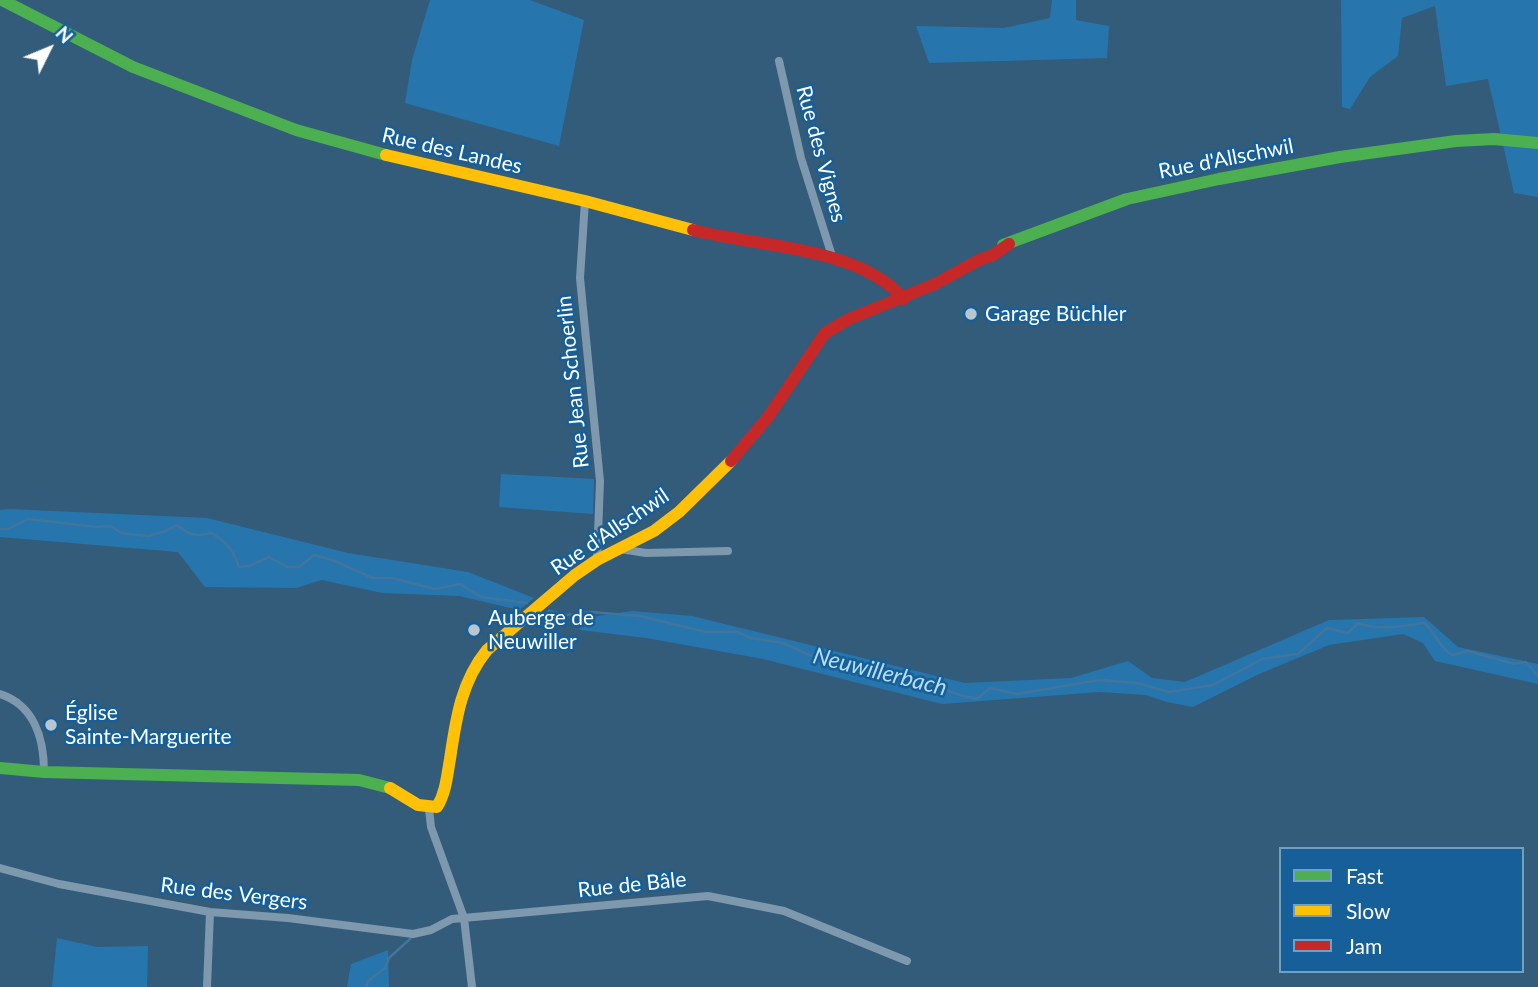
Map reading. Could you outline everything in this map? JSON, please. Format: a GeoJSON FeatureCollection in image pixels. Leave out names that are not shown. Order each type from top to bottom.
{"type":"FeatureCollection","features":[{"type":"Feature","properties":{"kind":"street","name":"Rue des Landes"},"geometry":{"type":"LineString","coordinates":[[2,0],[133,67],[296,130],[396,158],[585,201],[727,239],[832,256],[894,288],[904,299]]}},
{"type":"Feature","properties":{"kind":"street","name":"Rue des Vignes"},"geometry":{"type":"LineString","coordinates":[[779,61],[801,158],[832,256]]}},
{"type":"Feature","properties":{"kind":"street","name":"Rue d'Allschwil"},"geometry":{"type":"LineString","coordinates":[[429,809],[437,807],[443,798],[460,699],[475,663],[565,583],[597,560],[654,531],[679,512],[736,456],[768,417],[825,333],[849,319],[904,299],[993,255],[1009,244],[1126,199],[1313,162],[1457,141],[1494,139],[1538,143]]}},
{"type":"Feature","properties":{"kind":"street","name":"Rue Jean Schoerlin"},"geometry":{"type":"LineString","coordinates":[[585,201],[580,278],[600,481],[597,560]]}},
{"type":"Feature","properties":{"kind":"street"},"geometry":{"type":"LineString","coordinates":[[620,549],[646,553],[728,551]]}},
{"type":"Feature","properties":{"kind":"street"},"geometry":{"type":"LineString","coordinates":[[0,694],[15,699],[31,715],[44,754],[44,772]]}},
{"type":"Feature","properties":{"kind":"street"},"geometry":{"type":"LineString","coordinates":[[0,768],[44,772],[359,780],[392,789],[418,807],[429,809],[431,827],[464,918],[472,987]]}},
{"type":"Feature","properties":{"kind":"street","name":"Rue des Vergers"},"geometry":{"type":"LineString","coordinates":[[0,869],[59,884],[210,912],[288,918],[413,934],[431,930],[452,919],[464,918]]}},
{"type":"Feature","properties":{"kind":"street","name":"Rue de Bâle"},"geometry":{"type":"LineString","coordinates":[[464,918],[708,896],[784,911],[907,961]]}},
{"type":"Feature","properties":{"kind":"street"},"geometry":{"type":"LineString","coordinates":[[207,987],[210,912]]}},
{"type":"Feature","properties":{"kind":"shaded area"},"geometry":{"type":"Polygon","coordinates":[[[430,0],[530,0],[584,20],[559,146],[405,103],[412,60],[430,0]]]}},
{"type":"Feature","properties":{"kind":"shaded area"},"geometry":{"type":"Polygon","coordinates":[[[1052,0],[1076,0],[1076,20],[1109,26],[1107,58],[929,63],[916,26],[1004,28],[1050,18],[1052,0]]]}},
{"type":"Feature","properties":{"kind":"shaded area"},"geometry":{"type":"Polygon","coordinates":[[[1341,0],[1538,0],[1538,197],[1514,193],[1488,79],[1446,86],[1435,6],[1402,18],[1398,56],[1370,77],[1350,109],[1342,107],[1341,0]]]}},
{"type":"Feature","properties":{"kind":"shaded area"},"geometry":{"type":"Polygon","coordinates":[[[501,474],[594,479],[593,514],[499,507],[501,474]]]}},
{"type":"Feature","properties":{"kind":"shaded area"},"geometry":{"type":"Polygon","coordinates":[[[0,510],[207,518],[348,553],[468,572],[534,598],[519,610],[459,596],[382,593],[322,580],[296,588],[205,587],[178,552],[0,537],[0,510]]]}},
{"type":"Feature","properties":{"kind":"shaded area"},"geometry":{"type":"Polygon","coordinates":[[[632,611],[692,616],[965,683],[1071,678],[1128,661],[1152,678],[1185,682],[1329,620],[1424,617],[1458,647],[1538,664],[1538,684],[1435,661],[1423,643],[1403,634],[1329,645],[1259,674],[1193,707],[1146,695],[1100,692],[942,704],[763,659],[646,638],[580,630],[578,619],[632,611]]]}},
{"type":"Feature","properties":{"kind":"shaded area"},"geometry":{"type":"Polygon","coordinates":[[[57,938],[97,947],[148,946],[147,987],[52,987],[57,938]]]}},
{"type":"Feature","properties":{"kind":"shaded area"},"geometry":{"type":"Polygon","coordinates":[[[388,950],[389,987],[347,987],[351,964],[388,950]]]}},
{"type":"Feature","properties":{"kind":"waterway","name":"Neuwillerbach"},"geometry":{"type":"LineString","coordinates":[[0,529],[8,529],[28,519],[96,527],[111,526],[121,533],[148,536],[177,525],[193,534],[211,533],[216,536],[229,547],[239,567],[249,566],[269,557],[287,567],[299,567],[314,555],[373,578],[392,578],[435,589],[460,584],[481,597],[527,603]]}},
{"type":"Feature","properties":{"kind":"waterway","name":"Neuwillerbach"},"geometry":{"type":"LineString","coordinates":[[549,611],[566,615],[591,612],[640,616],[706,632],[737,632],[751,638],[783,643],[830,664],[857,665],[877,673],[891,670],[977,699],[990,688],[1017,694],[1099,680],[1137,683],[1169,692],[1213,685],[1262,659],[1298,654],[1327,628],[1348,633],[1358,623],[1383,627],[1425,623],[1452,655],[1468,651],[1514,664],[1526,662],[1538,676]]}},
{"type":"Feature","properties":{"kind":"waterway"},"geometry":{"type":"LineString","coordinates":[[366,987],[368,981],[385,968],[389,958],[411,938]]}},
{"type":"Feature","properties":{"kind":"traffic: fast"},"geometry":{"type":"LineString","coordinates":[[2,0],[133,67],[296,130],[386,155]]}},
{"type":"Feature","properties":{"kind":"traffic: fast"},"geometry":{"type":"LineString","coordinates":[[1003,245],[1127,199],[1219,179],[1340,157],[1456,141],[1494,139],[1538,143]]}},
{"type":"Feature","properties":{"kind":"traffic: fast"},"geometry":{"type":"LineString","coordinates":[[0,768],[44,772],[359,780],[390,788]]}},
{"type":"Feature","properties":{"kind":"traffic: slow"},"geometry":{"type":"LineString","coordinates":[[386,155],[585,201],[693,230]]}},
{"type":"Feature","properties":{"kind":"traffic: slow"},"geometry":{"type":"LineString","coordinates":[[390,788],[418,805],[437,807],[446,784],[465,688],[487,650],[575,575],[597,560],[654,531],[679,512],[731,461]]}},
{"type":"Feature","properties":{"kind":"traffic: jam"},"geometry":{"type":"LineString","coordinates":[[693,230],[834,258],[861,268],[904,299]]}},
{"type":"Feature","properties":{"kind":"traffic: jam"},"geometry":{"type":"LineString","coordinates":[[731,461],[768,417],[825,333],[849,319],[935,284],[1009,244]]}},
{"type":"Feature","properties":{"kind":"place","name":"Garage Büchler"},"geometry":{"type":"Point","coordinates":[971,314]}},
{"type":"Feature","properties":{"kind":"place","name":"Auberge de Neuwiller"},"geometry":{"type":"Point","coordinates":[474,630]}},
{"type":"Feature","properties":{"kind":"place","name":"Église Sainte-Marguerite"},"geometry":{"type":"Point","coordinates":[51,725]}}]}
